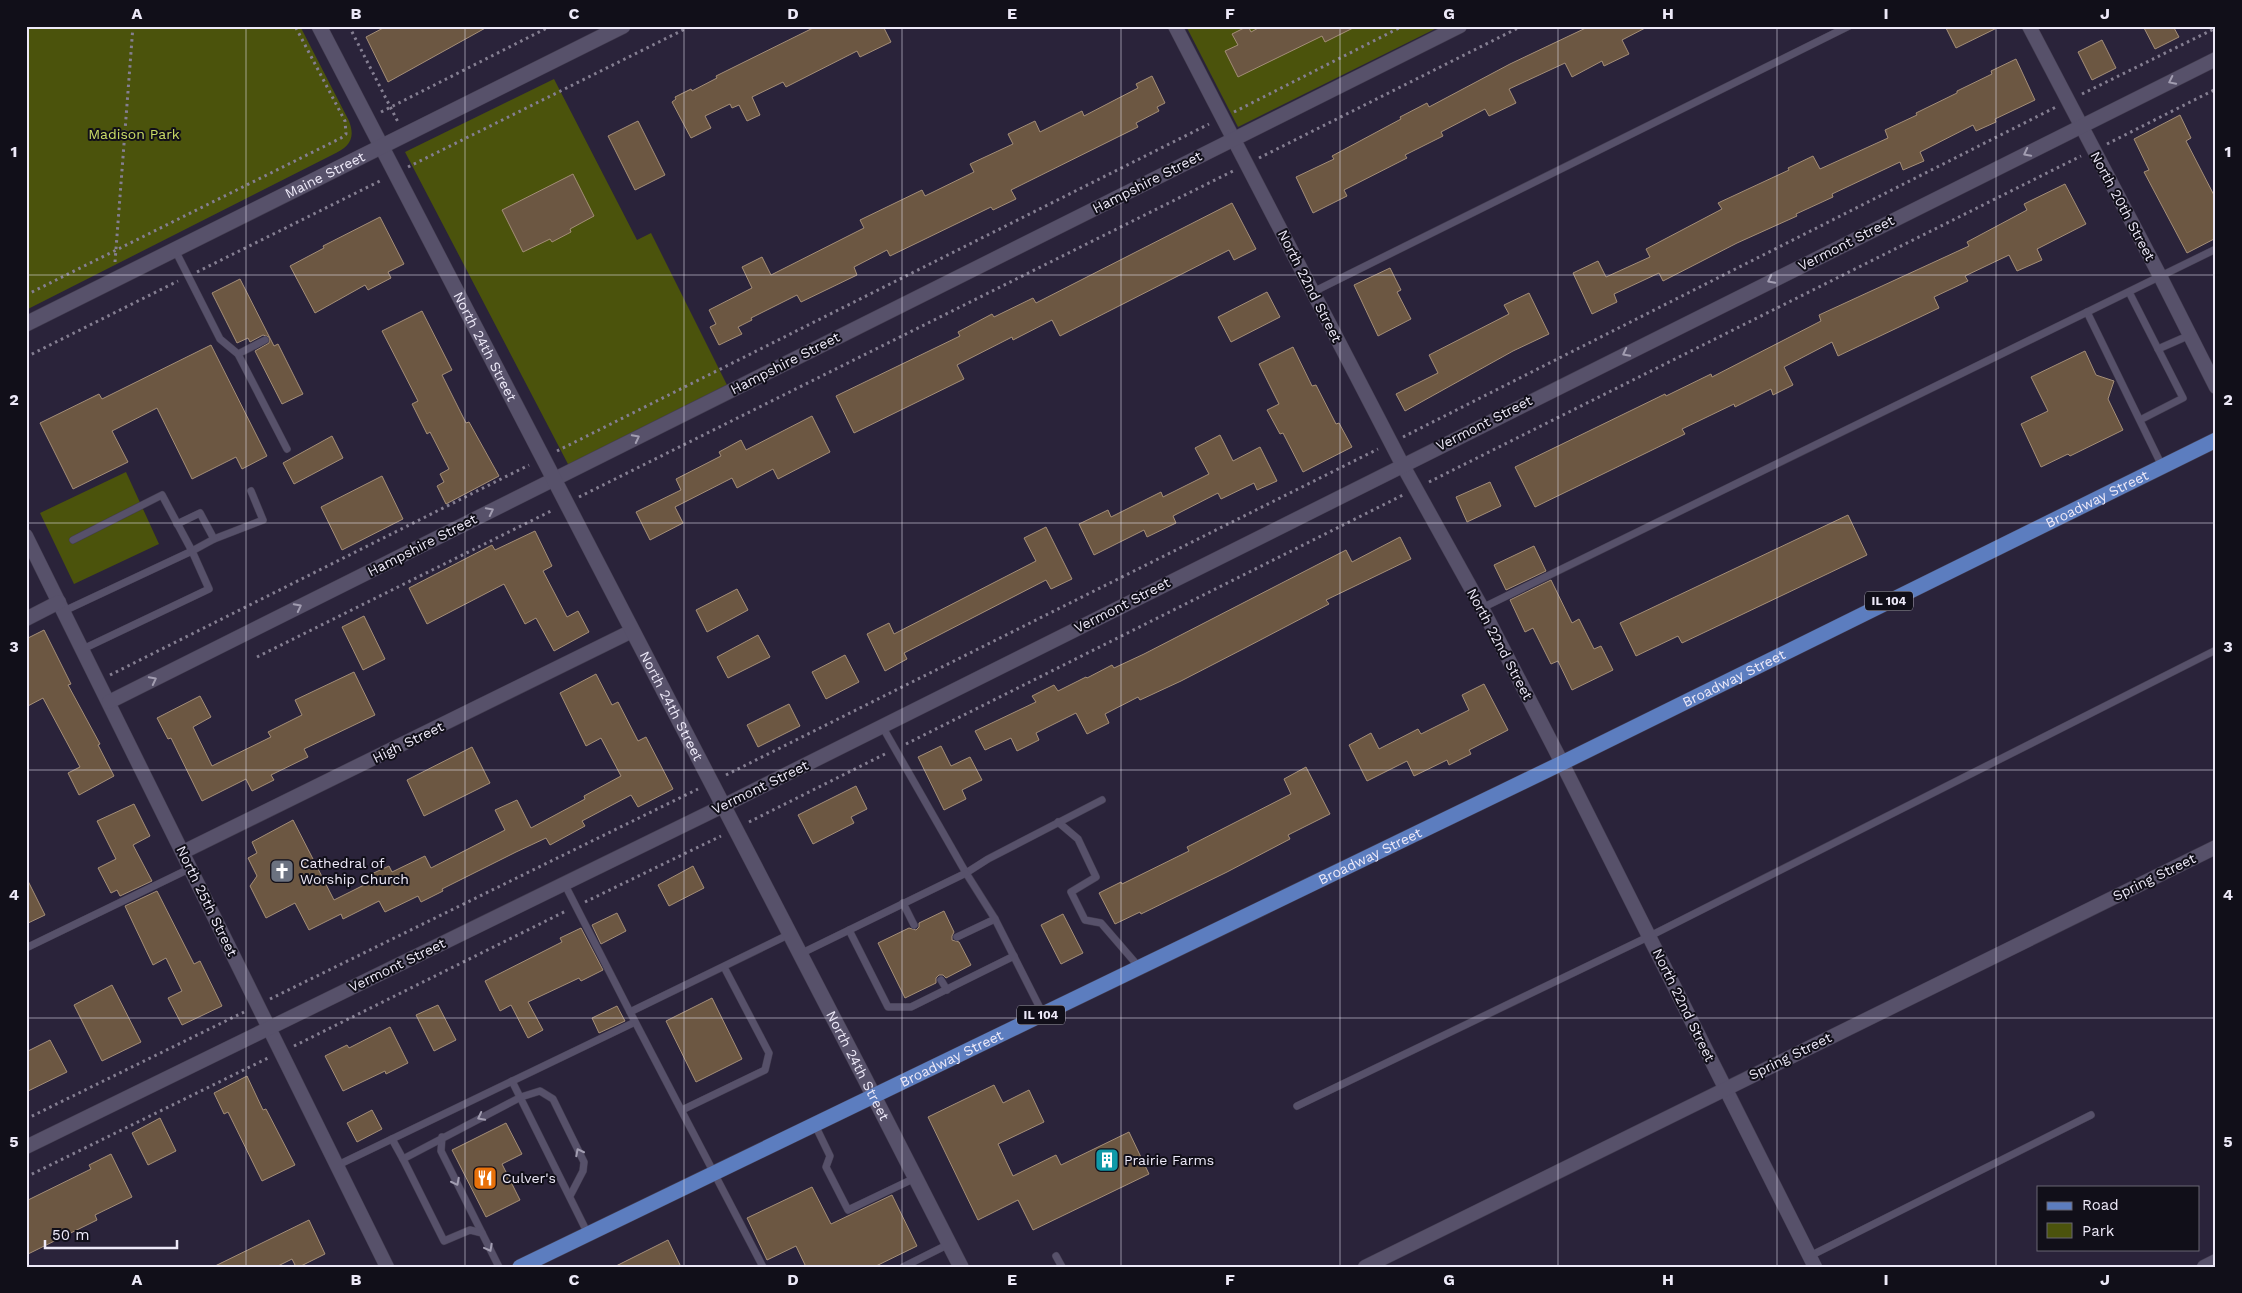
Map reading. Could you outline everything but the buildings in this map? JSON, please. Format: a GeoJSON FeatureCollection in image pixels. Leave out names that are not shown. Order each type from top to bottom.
{"type":"FeatureCollection","features":[{"type":"Feature","properties":{"kind":"main road","name":"North 24th Street"},"geometry":{"type":"LineString","coordinates":[[319,26],[961,1267]]}},
{"type":"Feature","properties":{"kind":"main road","name":"Maine Street"},"geometry":{"type":"LineString","coordinates":[[26,324],[623,26]]}},
{"type":"Feature","properties":{"kind":"main road","name":"Broadway Street"},"geometry":{"type":"LineString","coordinates":[[520,1267],[1562,763],[2216,440]]}},
{"type":"Feature","properties":{"kind":"street","name":"North 22nd Street"},"geometry":{"type":"LineString","coordinates":[[1176,26],[1391,443],[1482,608],[1562,763],[1812,1262]]}},
{"type":"Feature","properties":{"kind":"street","name":"Hampshire Street"},"geometry":{"type":"LineString","coordinates":[[109,702],[1460,26]]}},
{"type":"Feature","properties":{"kind":"street","name":"North 20th Street"},"geometry":{"type":"LineString","coordinates":[[2029,26],[2216,387]]}},
{"type":"Feature","properties":{"kind":"street","name":"Vermont Street"},"geometry":{"type":"LineString","coordinates":[[26,1147],[723,806],[1402,464],[2216,59]]}},
{"type":"Feature","properties":{"kind":"street","name":"North 25th Street"},"geometry":{"type":"LineString","coordinates":[[26,536],[387,1267]]}},
{"type":"Feature","properties":{"kind":"street"},"geometry":{"type":"LineString","coordinates":[[26,619],[62,606]]}},
{"type":"Feature","properties":{"kind":"street","name":"High Street"},"geometry":{"type":"LineString","coordinates":[[183,852],[632,631]]}},
{"type":"Feature","properties":{"kind":"street","name":"Spring Street"},"geometry":{"type":"LineString","coordinates":[[1365,1267],[2216,847]]}},
{"type":"Feature","properties":{"kind":"street"},"geometry":{"type":"LineString","coordinates":[[2204,1267],[2216,1261]]}},
{"type":"Feature","properties":{"kind":"lane"},"geometry":{"type":"LineString","coordinates":[[1313,292],[1849,26]]}},
{"type":"Feature","properties":{"kind":"lane"},"geometry":{"type":"LineString","coordinates":[[1482,608],[2216,249]]}},
{"type":"Feature","properties":{"kind":"lane"},"geometry":{"type":"LineString","coordinates":[[176,250],[220,339],[238,354],[286,449]]}},
{"type":"Feature","properties":{"kind":"lane"},"geometry":{"type":"LineString","coordinates":[[2129,292],[2183,398],[2140,420]]}},
{"type":"Feature","properties":{"kind":"lane"},"geometry":{"type":"LineString","coordinates":[[2087,312],[2162,467]]}},
{"type":"Feature","properties":{"kind":"lane"},"geometry":{"type":"LineString","coordinates":[[2158,349],[2190,334]]}},
{"type":"Feature","properties":{"kind":"lane"},"geometry":{"type":"LineString","coordinates":[[238,354],[265,340]]}},
{"type":"Feature","properties":{"kind":"lane"},"geometry":{"type":"LineString","coordinates":[[62,606],[192,551],[214,539],[263,520],[250,491]]}},
{"type":"Feature","properties":{"kind":"lane"},"geometry":{"type":"LineString","coordinates":[[73,540],[162,496],[192,551],[209,589],[83,649]]}},
{"type":"Feature","properties":{"kind":"lane"},"geometry":{"type":"LineString","coordinates":[[177,524],[200,512],[214,539]]}},
{"type":"Feature","properties":{"kind":"lane"},"geometry":{"type":"LineString","coordinates":[[1297,1106],[1650,936],[2216,650]]}},
{"type":"Feature","properties":{"kind":"lane"},"geometry":{"type":"LineString","coordinates":[[882,726],[966,873],[994,918],[1043,1014]]}},
{"type":"Feature","properties":{"kind":"lane"},"geometry":{"type":"LineString","coordinates":[[800,954],[966,873],[988,859],[1102,800]]}},
{"type":"Feature","properties":{"kind":"lane"},"geometry":{"type":"LineString","coordinates":[[1058,822],[1078,839],[1096,877],[1071,892],[1085,920],[1101,923],[1139,967]]}},
{"type":"Feature","properties":{"kind":"lane"},"geometry":{"type":"LineString","coordinates":[[26,948],[191,868]]}},
{"type":"Feature","properties":{"kind":"lane"},"geometry":{"type":"LineString","coordinates":[[564,883],[763,1267]]}},
{"type":"Feature","properties":{"kind":"lane"},"geometry":{"type":"LineString","coordinates":[[903,903],[914,926]]}},
{"type":"Feature","properties":{"kind":"lane"},"geometry":{"type":"LineString","coordinates":[[957,937],[994,918]]}},
{"type":"Feature","properties":{"kind":"lane"},"geometry":{"type":"LineString","coordinates":[[849,930],[888,1006],[911,1007],[1014,956]]}},
{"type":"Feature","properties":{"kind":"lane"},"geometry":{"type":"LineString","coordinates":[[630,1012],[790,934]]}},
{"type":"Feature","properties":{"kind":"lane"},"geometry":{"type":"LineString","coordinates":[[682,1110],[765,1070],[769,1053],[724,967]]}},
{"type":"Feature","properties":{"kind":"lane"},"geometry":{"type":"LineString","coordinates":[[941,980],[947,990]]}},
{"type":"Feature","properties":{"kind":"lane"},"geometry":{"type":"LineString","coordinates":[[338,1165],[635,1022]]}},
{"type":"Feature","properties":{"kind":"lane"},"geometry":{"type":"LineString","coordinates":[[512,1081],[588,1234]]}},
{"type":"Feature","properties":{"kind":"lane"},"geometry":{"type":"LineString","coordinates":[[403,1158],[521,1097],[540,1091],[552,1099],[584,1162],[583,1171],[570,1196]]}},
{"type":"Feature","properties":{"kind":"lane"},"geometry":{"type":"LineString","coordinates":[[1812,1262],[2091,1115]]}},
{"type":"Feature","properties":{"kind":"lane"},"geometry":{"type":"LineString","coordinates":[[815,1124],[830,1156],[826,1167],[848,1210],[915,1178]]}},
{"type":"Feature","properties":{"kind":"lane"},"geometry":{"type":"LineString","coordinates":[[442,1137],[441,1151],[500,1267]]}},
{"type":"Feature","properties":{"kind":"lane"},"geometry":{"type":"LineString","coordinates":[[392,1139],[444,1240],[470,1230],[482,1233]]}},
{"type":"Feature","properties":{"kind":"lane"},"geometry":{"type":"LineString","coordinates":[[903,1267],[949,1244]]}},
{"type":"Feature","properties":{"kind":"lane"},"geometry":{"type":"LineString","coordinates":[[1056,1256],[1062,1267]]}},
{"type":"Feature","properties":{"kind":"path"},"geometry":{"type":"LineString","coordinates":[[114,280],[134,26]]}},
{"type":"Feature","properties":{"kind":"path"},"geometry":{"type":"LineString","coordinates":[[26,295],[346,134],[347,129],[295,26]]}},
{"type":"Feature","properties":{"kind":"path"},"geometry":{"type":"LineString","coordinates":[[350,26],[405,136]]}},
{"type":"Feature","properties":{"kind":"path"},"geometry":{"type":"LineString","coordinates":[[347,129],[551,26]]}},
{"type":"Feature","properties":{"kind":"path"},"geometry":{"type":"LineString","coordinates":[[26,357],[692,26]]}},
{"type":"Feature","properties":{"kind":"path"},"geometry":{"type":"LineString","coordinates":[[99,681],[1404,26]]}},
{"type":"Feature","properties":{"kind":"path"},"geometry":{"type":"LineString","coordinates":[[258,657],[1522,26]]}},
{"type":"Feature","properties":{"kind":"path"},"geometry":{"type":"LineString","coordinates":[[26,1119],[711,782],[1391,443],[2216,28]]}},
{"type":"Feature","properties":{"kind":"path"},"geometry":{"type":"LineString","coordinates":[[26,1177],[735,829],[2216,89]]}},
{"type":"Feature","properties":{"kind":"green space","name":"Madison Park"},"geometry":{"type":"Polygon","coordinates":[[[26,26],[300,26],[349,121],[352,133],[350,142],[338,152],[26,310],[26,26]]]}},
{"type":"Feature","properties":{"kind":"green space"},"geometry":{"type":"Polygon","coordinates":[[[1186,26],[1441,26],[1238,127],[1186,26]]]}},
{"type":"Feature","properties":{"kind":"green space"},"geometry":{"type":"Polygon","coordinates":[[[554,79],[637,240],[651,233],[728,387],[569,466],[405,152],[554,79]]]}},
{"type":"Feature","properties":{"kind":"green space"},"geometry":{"type":"Polygon","coordinates":[[[126,472],[159,544],[74,584],[40,513],[126,472]]]}},
{"type":"Feature","properties":{"kind":"place","name":"Cathedral of Worship Church"},"geometry":{"type":"Point","coordinates":[282,871]}},
{"type":"Feature","properties":{"kind":"place","name":"Prairie Farms"},"geometry":{"type":"Point","coordinates":[1107,1160]}},
{"type":"Feature","properties":{"kind":"place","name":"Culver's"},"geometry":{"type":"Point","coordinates":[485,1178]}}]}
